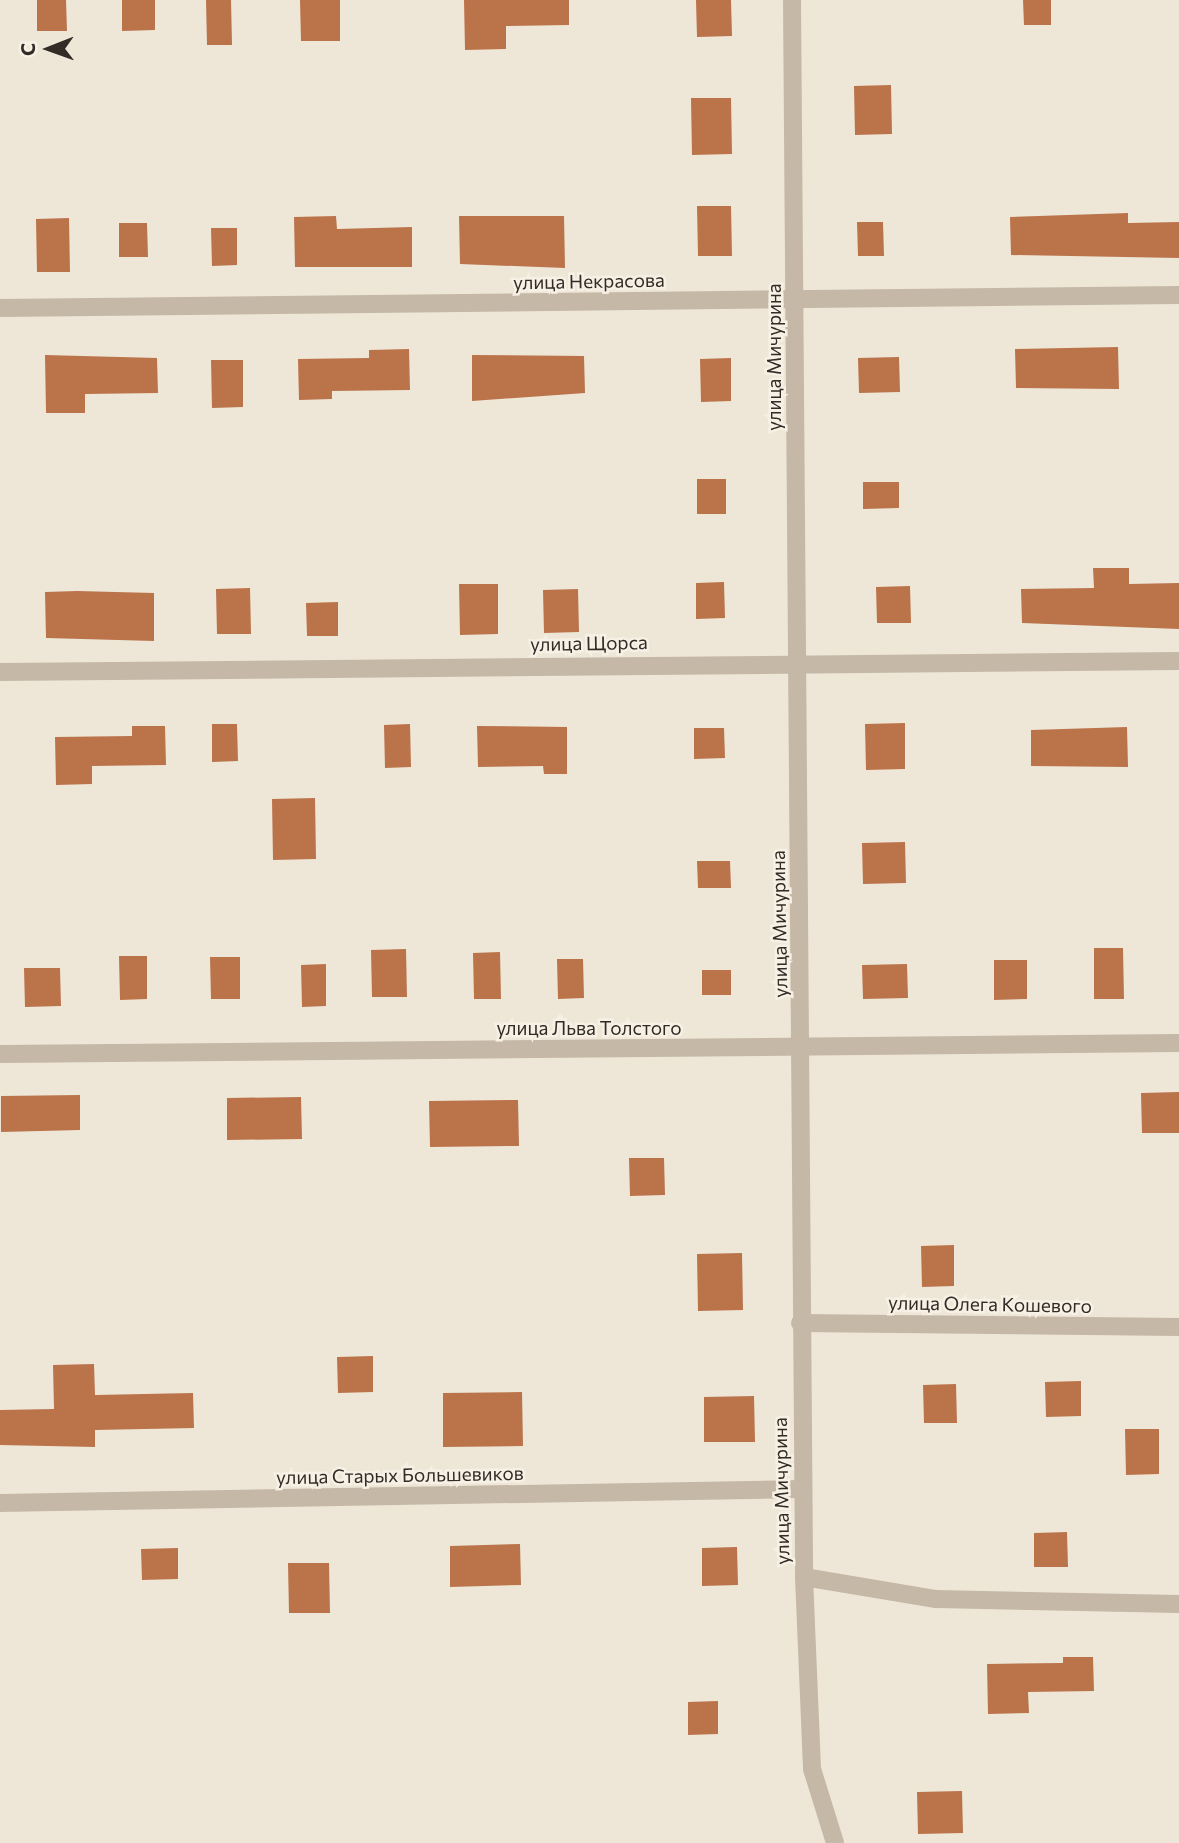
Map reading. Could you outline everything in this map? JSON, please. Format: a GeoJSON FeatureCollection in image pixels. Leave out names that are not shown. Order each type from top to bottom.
{"type":"FeatureCollection","features":[{"type":"Feature","properties":{"kind":"street","name":"улица Мичурина"},"geometry":{"type":"LineString","coordinates":[[792,0],[804,1577],[812,1769],[835,1843]]}},
{"type":"Feature","properties":{"kind":"street","name":"улица Некрасова"},"geometry":{"type":"LineString","coordinates":[[0,308],[1179,295]]}},
{"type":"Feature","properties":{"kind":"street","name":"улица Щорса"},"geometry":{"type":"LineString","coordinates":[[0,673],[797,662],[1179,661]]}},
{"type":"Feature","properties":{"kind":"street","name":"улица Льва Толстого"},"geometry":{"type":"LineString","coordinates":[[0,1054],[1179,1043]]}},
{"type":"Feature","properties":{"kind":"street","name":"улица Олега Кошевого"},"geometry":{"type":"LineString","coordinates":[[800,1324],[1179,1327]]}},
{"type":"Feature","properties":{"kind":"street","name":"улица Старых Большевиков"},"geometry":{"type":"LineString","coordinates":[[0,1503],[802,1489]]}},
{"type":"Feature","properties":{"kind":"street"},"geometry":{"type":"LineString","coordinates":[[804,1577],[936,1599],[1179,1604]]}},
{"type":"Feature","properties":{"kind":"building"},"geometry":{"type":"Polygon","coordinates":[[[37,0],[66,0],[67,31],[37,31],[37,0]]]}},
{"type":"Feature","properties":{"kind":"building"},"geometry":{"type":"Polygon","coordinates":[[[122,0],[155,0],[155,30],[122,31],[122,0]]]}},
{"type":"Feature","properties":{"kind":"building"},"geometry":{"type":"Polygon","coordinates":[[[206,0],[231,0],[232,45],[207,45],[206,0]]]}},
{"type":"Feature","properties":{"kind":"building"},"geometry":{"type":"Polygon","coordinates":[[[300,0],[340,0],[340,41],[301,41],[300,0]]]}},
{"type":"Feature","properties":{"kind":"building"},"geometry":{"type":"Polygon","coordinates":[[[464,0],[569,0],[569,25],[506,26],[506,49],[465,50],[464,0]]]}},
{"type":"Feature","properties":{"kind":"building"},"geometry":{"type":"Polygon","coordinates":[[[696,0],[731,0],[732,36],[697,37],[696,0]]]}},
{"type":"Feature","properties":{"kind":"building"},"geometry":{"type":"Polygon","coordinates":[[[1023,0],[1051,0],[1051,25],[1024,25],[1023,0]]]}},
{"type":"Feature","properties":{"kind":"building"},"geometry":{"type":"Polygon","coordinates":[[[891,85],[892,134],[855,135],[854,86],[891,85]]]}},
{"type":"Feature","properties":{"kind":"building"},"geometry":{"type":"Polygon","coordinates":[[[691,98],[731,98],[732,154],[692,155],[691,98]]]}},
{"type":"Feature","properties":{"kind":"building"},"geometry":{"type":"Polygon","coordinates":[[[697,206],[731,206],[732,256],[698,256],[697,206]]]}},
{"type":"Feature","properties":{"kind":"building"},"geometry":{"type":"Polygon","coordinates":[[[1128,213],[1128,223],[1179,222],[1179,258],[1011,255],[1010,217],[1128,213]]]}},
{"type":"Feature","properties":{"kind":"building"},"geometry":{"type":"Polygon","coordinates":[[[336,216],[337,229],[412,227],[412,267],[295,267],[294,217],[336,216]]]}},
{"type":"Feature","properties":{"kind":"building"},"geometry":{"type":"Polygon","coordinates":[[[459,216],[564,216],[565,268],[460,264],[459,216]]]}},
{"type":"Feature","properties":{"kind":"building"},"geometry":{"type":"Polygon","coordinates":[[[69,218],[70,272],[37,272],[36,219],[69,218]]]}},
{"type":"Feature","properties":{"kind":"building"},"geometry":{"type":"Polygon","coordinates":[[[857,222],[883,222],[884,256],[858,256],[857,222]]]}},
{"type":"Feature","properties":{"kind":"building"},"geometry":{"type":"Polygon","coordinates":[[[119,223],[147,223],[148,257],[119,257],[119,223]]]}},
{"type":"Feature","properties":{"kind":"building"},"geometry":{"type":"Polygon","coordinates":[[[211,228],[237,228],[237,265],[212,266],[211,228]]]}},
{"type":"Feature","properties":{"kind":"building"},"geometry":{"type":"Polygon","coordinates":[[[1118,347],[1119,389],[1016,388],[1015,349],[1118,347]]]}},
{"type":"Feature","properties":{"kind":"building"},"geometry":{"type":"Polygon","coordinates":[[[409,349],[410,390],[332,391],[332,399],[299,400],[298,359],[369,358],[369,350],[409,349]]]}},
{"type":"Feature","properties":{"kind":"building"},"geometry":{"type":"Polygon","coordinates":[[[45,355],[157,358],[158,393],[85,394],[85,413],[46,413],[45,355]]]}},
{"type":"Feature","properties":{"kind":"building"},"geometry":{"type":"Polygon","coordinates":[[[472,355],[584,356],[585,393],[472,401],[472,355]]]}},
{"type":"Feature","properties":{"kind":"building"},"geometry":{"type":"Polygon","coordinates":[[[899,357],[900,392],[859,393],[858,358],[899,357]]]}},
{"type":"Feature","properties":{"kind":"building"},"geometry":{"type":"Polygon","coordinates":[[[731,358],[731,401],[701,402],[700,359],[731,358]]]}},
{"type":"Feature","properties":{"kind":"building"},"geometry":{"type":"Polygon","coordinates":[[[211,360],[243,360],[243,407],[212,408],[211,360]]]}},
{"type":"Feature","properties":{"kind":"building"},"geometry":{"type":"Polygon","coordinates":[[[697,479],[726,479],[726,514],[697,514],[697,479]]]}},
{"type":"Feature","properties":{"kind":"building"},"geometry":{"type":"Polygon","coordinates":[[[863,482],[899,482],[899,508],[863,509],[863,482]]]}},
{"type":"Feature","properties":{"kind":"building"},"geometry":{"type":"Polygon","coordinates":[[[1093,568],[1129,568],[1129,584],[1179,583],[1179,629],[1022,623],[1021,589],[1094,588],[1093,568]]]}},
{"type":"Feature","properties":{"kind":"building"},"geometry":{"type":"Polygon","coordinates":[[[724,582],[725,618],[696,619],[696,583],[724,582]]]}},
{"type":"Feature","properties":{"kind":"building"},"geometry":{"type":"Polygon","coordinates":[[[459,584],[498,584],[498,634],[460,635],[459,584]]]}},
{"type":"Feature","properties":{"kind":"building"},"geometry":{"type":"Polygon","coordinates":[[[910,586],[911,623],[877,623],[876,587],[910,586]]]}},
{"type":"Feature","properties":{"kind":"building"},"geometry":{"type":"Polygon","coordinates":[[[250,588],[251,634],[217,634],[216,589],[250,588]]]}},
{"type":"Feature","properties":{"kind":"building"},"geometry":{"type":"Polygon","coordinates":[[[578,589],[579,632],[544,633],[543,590],[578,589]]]}},
{"type":"Feature","properties":{"kind":"building"},"geometry":{"type":"Polygon","coordinates":[[[45,592],[154,593],[154,641],[46,638],[45,592]]]}},
{"type":"Feature","properties":{"kind":"building"},"geometry":{"type":"Polygon","coordinates":[[[338,602],[338,636],[307,636],[306,603],[338,602]]]}},
{"type":"Feature","properties":{"kind":"building"},"geometry":{"type":"Polygon","coordinates":[[[905,723],[905,769],[866,770],[865,724],[905,723]]]}},
{"type":"Feature","properties":{"kind":"building"},"geometry":{"type":"Polygon","coordinates":[[[212,724],[237,724],[238,761],[212,762],[212,724]]]}},
{"type":"Feature","properties":{"kind":"building"},"geometry":{"type":"Polygon","coordinates":[[[410,724],[411,767],[385,768],[384,725],[410,724]]]}},
{"type":"Feature","properties":{"kind":"building"},"geometry":{"type":"Polygon","coordinates":[[[132,726],[165,726],[166,765],[92,766],[92,784],[56,785],[55,737],[132,736],[132,726]]]}},
{"type":"Feature","properties":{"kind":"building"},"geometry":{"type":"Polygon","coordinates":[[[477,726],[567,727],[567,774],[544,774],[543,766],[478,767],[477,726]]]}},
{"type":"Feature","properties":{"kind":"building"},"geometry":{"type":"Polygon","coordinates":[[[1127,727],[1128,767],[1031,766],[1031,730],[1127,727]]]}},
{"type":"Feature","properties":{"kind":"building"},"geometry":{"type":"Polygon","coordinates":[[[694,728],[724,728],[725,758],[694,759],[694,728]]]}},
{"type":"Feature","properties":{"kind":"building"},"geometry":{"type":"Polygon","coordinates":[[[315,798],[316,859],[273,860],[272,799],[315,798]]]}},
{"type":"Feature","properties":{"kind":"building"},"geometry":{"type":"Polygon","coordinates":[[[905,842],[906,883],[863,884],[862,843],[905,842]]]}},
{"type":"Feature","properties":{"kind":"building"},"geometry":{"type":"Polygon","coordinates":[[[697,861],[730,861],[731,888],[698,888],[697,861]]]}},
{"type":"Feature","properties":{"kind":"building"},"geometry":{"type":"Polygon","coordinates":[[[1094,948],[1123,948],[1124,999],[1094,999],[1094,948]]]}},
{"type":"Feature","properties":{"kind":"building"},"geometry":{"type":"Polygon","coordinates":[[[406,949],[407,997],[372,997],[371,950],[406,949]]]}},
{"type":"Feature","properties":{"kind":"building"},"geometry":{"type":"Polygon","coordinates":[[[500,952],[501,999],[474,999],[473,953],[500,952]]]}},
{"type":"Feature","properties":{"kind":"building"},"geometry":{"type":"Polygon","coordinates":[[[119,956],[147,956],[147,999],[120,1000],[119,956]]]}},
{"type":"Feature","properties":{"kind":"building"},"geometry":{"type":"Polygon","coordinates":[[[210,957],[240,957],[240,999],[211,999],[210,957]]]}},
{"type":"Feature","properties":{"kind":"building"},"geometry":{"type":"Polygon","coordinates":[[[557,959],[583,959],[584,998],[558,999],[557,959]]]}},
{"type":"Feature","properties":{"kind":"building"},"geometry":{"type":"Polygon","coordinates":[[[994,960],[1027,960],[1027,999],[994,1000],[994,960]]]}},
{"type":"Feature","properties":{"kind":"building"},"geometry":{"type":"Polygon","coordinates":[[[326,964],[326,1006],[302,1007],[301,965],[326,964]]]}},
{"type":"Feature","properties":{"kind":"building"},"geometry":{"type":"Polygon","coordinates":[[[907,964],[908,998],[863,999],[862,965],[907,964]]]}},
{"type":"Feature","properties":{"kind":"building"},"geometry":{"type":"Polygon","coordinates":[[[24,968],[60,968],[61,1006],[25,1007],[24,968]]]}},
{"type":"Feature","properties":{"kind":"building"},"geometry":{"type":"Polygon","coordinates":[[[702,970],[731,970],[731,995],[702,995],[702,970]]]}},
{"type":"Feature","properties":{"kind":"building"},"geometry":{"type":"Polygon","coordinates":[[[1179,1092],[1179,1133],[1142,1133],[1141,1093],[1179,1092]]]}},
{"type":"Feature","properties":{"kind":"building"},"geometry":{"type":"Polygon","coordinates":[[[80,1095],[80,1130],[1,1132],[1,1096],[80,1095]]]}},
{"type":"Feature","properties":{"kind":"building"},"geometry":{"type":"Polygon","coordinates":[[[301,1097],[302,1139],[227,1140],[227,1098],[301,1097]]]}},
{"type":"Feature","properties":{"kind":"building"},"geometry":{"type":"Polygon","coordinates":[[[518,1100],[519,1146],[430,1147],[429,1101],[518,1100]]]}},
{"type":"Feature","properties":{"kind":"building"},"geometry":{"type":"Polygon","coordinates":[[[629,1158],[664,1158],[665,1195],[630,1196],[629,1158]]]}},
{"type":"Feature","properties":{"kind":"building"},"geometry":{"type":"Polygon","coordinates":[[[954,1245],[954,1286],[922,1287],[921,1246],[954,1245]]]}},
{"type":"Feature","properties":{"kind":"building"},"geometry":{"type":"Polygon","coordinates":[[[742,1253],[743,1310],[698,1311],[697,1254],[742,1253]]]}},
{"type":"Feature","properties":{"kind":"building"},"geometry":{"type":"Polygon","coordinates":[[[373,1356],[373,1392],[338,1393],[337,1357],[373,1356]]]}},
{"type":"Feature","properties":{"kind":"building"},"geometry":{"type":"Polygon","coordinates":[[[94,1364],[95,1395],[193,1393],[194,1428],[95,1430],[95,1447],[0,1445],[0,1410],[54,1409],[53,1365],[94,1364]]]}},
{"type":"Feature","properties":{"kind":"building"},"geometry":{"type":"Polygon","coordinates":[[[1081,1381],[1081,1416],[1046,1417],[1045,1382],[1081,1381]]]}},
{"type":"Feature","properties":{"kind":"building"},"geometry":{"type":"Polygon","coordinates":[[[956,1384],[957,1423],[924,1423],[923,1385],[956,1384]]]}},
{"type":"Feature","properties":{"kind":"building"},"geometry":{"type":"Polygon","coordinates":[[[522,1392],[523,1446],[443,1447],[443,1393],[522,1392]]]}},
{"type":"Feature","properties":{"kind":"building"},"geometry":{"type":"Polygon","coordinates":[[[754,1396],[755,1442],[704,1442],[704,1397],[754,1396]]]}},
{"type":"Feature","properties":{"kind":"building"},"geometry":{"type":"Polygon","coordinates":[[[1125,1429],[1159,1429],[1159,1474],[1126,1475],[1125,1429]]]}},
{"type":"Feature","properties":{"kind":"building"},"geometry":{"type":"Polygon","coordinates":[[[1067,1532],[1068,1567],[1034,1567],[1034,1533],[1067,1532]]]}},
{"type":"Feature","properties":{"kind":"building"},"geometry":{"type":"Polygon","coordinates":[[[520,1544],[521,1585],[450,1587],[450,1546],[520,1544]]]}},
{"type":"Feature","properties":{"kind":"building"},"geometry":{"type":"Polygon","coordinates":[[[737,1547],[738,1585],[702,1586],[702,1548],[737,1547]]]}},
{"type":"Feature","properties":{"kind":"building"},"geometry":{"type":"Polygon","coordinates":[[[178,1548],[178,1579],[142,1580],[141,1549],[178,1548]]]}},
{"type":"Feature","properties":{"kind":"building"},"geometry":{"type":"Polygon","coordinates":[[[288,1563],[329,1563],[330,1613],[289,1613],[288,1563]]]}},
{"type":"Feature","properties":{"kind":"building"},"geometry":{"type":"Polygon","coordinates":[[[1063,1657],[1093,1657],[1094,1691],[1028,1692],[1029,1713],[988,1714],[987,1664],[1063,1663],[1063,1657]]]}},
{"type":"Feature","properties":{"kind":"building"},"geometry":{"type":"Polygon","coordinates":[[[718,1701],[718,1734],[688,1735],[688,1702],[718,1701]]]}},
{"type":"Feature","properties":{"kind":"building"},"geometry":{"type":"Polygon","coordinates":[[[962,1791],[963,1833],[918,1834],[917,1792],[962,1791]]]}}]}
